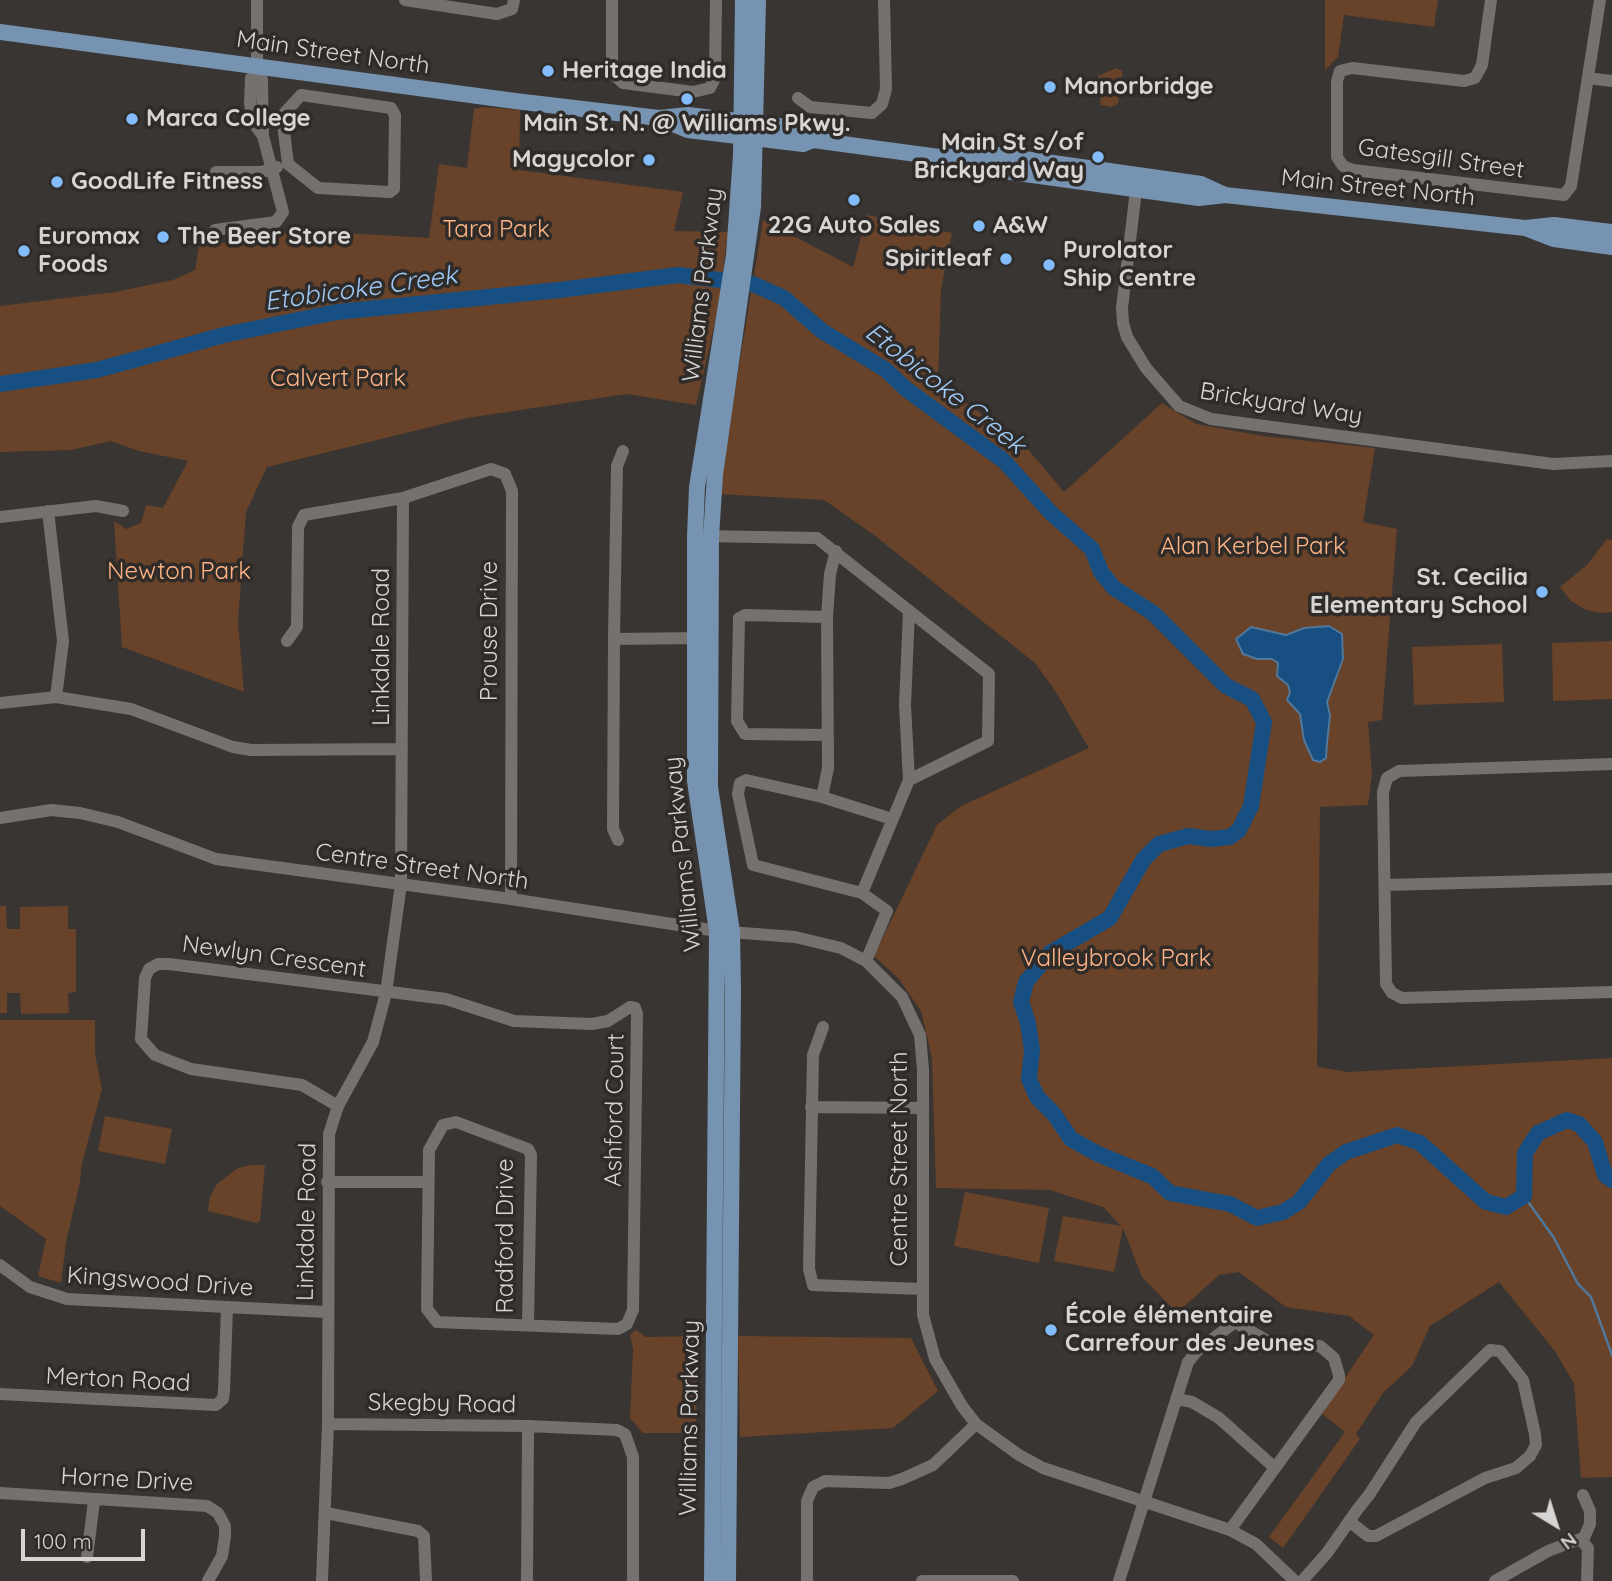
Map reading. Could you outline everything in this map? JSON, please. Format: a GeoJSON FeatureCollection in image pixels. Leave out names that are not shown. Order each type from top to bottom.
{"type":"FeatureCollection","features":[{"type":"Feature","properties":{"kind":"main road","name":"Williams Parkway"},"geometry":{"type":"LineString","coordinates":[[743,0],[749,130]]}},
{"type":"Feature","properties":{"kind":"main road","name":"Williams Parkway"},"geometry":{"type":"LineString","coordinates":[[729,1581],[724,931],[695,781],[702,638],[703,536],[715,475],[740,258],[758,0]]}},
{"type":"Feature","properties":{"kind":"main road","name":"Main Street North"},"geometry":{"type":"LineString","coordinates":[[0,32],[257,69],[659,118],[688,130],[804,130],[813,140],[939,156],[959,164],[1199,198],[1225,195],[1525,228],[1554,225],[1612,232]]}},
{"type":"Feature","properties":{"kind":"main road","name":"Main Street North"},"geometry":{"type":"LineString","coordinates":[[939,156],[961,150],[1201,184],[1225,195]]}},
{"type":"Feature","properties":{"kind":"main road","name":"Main Street North"},"geometry":{"type":"LineString","coordinates":[[1525,228],[1554,239],[1612,247]]}},
{"type":"Feature","properties":{"kind":"main road","name":"Williams Parkway"},"geometry":{"type":"LineString","coordinates":[[712,1581],[724,931]]}},
{"type":"Feature","properties":{"kind":"street"},"geometry":{"type":"LineString","coordinates":[[215,230],[276,222],[283,212],[263,136],[253,122],[250,103],[251,78],[257,69],[257,0]]}},
{"type":"Feature","properties":{"kind":"street"},"geometry":{"type":"LineString","coordinates":[[405,0],[497,14],[512,9],[514,0]]}},
{"type":"Feature","properties":{"kind":"street"},"geometry":{"type":"LineString","coordinates":[[612,0],[612,73],[623,83],[693,92],[710,88],[715,78],[716,0]]}},
{"type":"Feature","properties":{"kind":"street"},"geometry":{"type":"LineString","coordinates":[[798,98],[810,107],[872,113],[882,104],[886,89],[884,0]]}},
{"type":"Feature","properties":{"kind":"street","name":"Gatesgill Street"},"geometry":{"type":"LineString","coordinates":[[1491,0],[1482,65],[1475,78],[1464,81],[1352,68],[1340,71],[1337,81],[1337,157],[1343,166],[1353,170],[1564,195],[1571,186],[1600,0]]}},
{"type":"Feature","properties":{"kind":"street"},"geometry":{"type":"LineString","coordinates":[[1588,78],[1612,81]]}},
{"type":"Feature","properties":{"kind":"street"},"geometry":{"type":"LineString","coordinates":[[301,95],[387,106],[396,115],[394,189],[390,192],[318,188],[288,164],[282,116],[301,95]]}},
{"type":"Feature","properties":{"kind":"street"},"geometry":{"type":"LineString","coordinates":[[216,173],[262,172],[288,164]]}},
{"type":"Feature","properties":{"kind":"street","name":"Brickyard Way"},"geometry":{"type":"LineString","coordinates":[[1136,190],[1122,308],[1123,323],[1127,338],[1140,360],[1179,406],[1211,419],[1539,462],[1584,465],[1612,461]]}},
{"type":"Feature","properties":{"kind":"street"},"geometry":{"type":"LineString","coordinates":[[618,840],[613,829],[614,639],[617,466],[623,451]]}},
{"type":"Feature","properties":{"kind":"street","name":"Prouse Drive"},"geometry":{"type":"LineString","coordinates":[[403,498],[491,469],[505,474],[510,483],[511,899]]}},
{"type":"Feature","properties":{"kind":"street"},"geometry":{"type":"LineString","coordinates":[[287,641],[297,627],[298,527],[304,515],[403,498]]}},
{"type":"Feature","properties":{"kind":"street","name":"Linkdale Road"},"geometry":{"type":"LineString","coordinates":[[322,1581],[328,1424],[326,1312],[329,1134],[338,1106],[373,1042],[386,993],[401,884],[403,498]]}},
{"type":"Feature","properties":{"kind":"street"},"geometry":{"type":"LineString","coordinates":[[0,517],[96,506],[123,511]]}},
{"type":"Feature","properties":{"kind":"street"},"geometry":{"type":"LineString","coordinates":[[48,510],[63,641],[56,697]]}},
{"type":"Feature","properties":{"kind":"street"},"geometry":{"type":"LineString","coordinates":[[703,536],[817,538],[989,674],[988,741],[909,780]]}},
{"type":"Feature","properties":{"kind":"street"},"geometry":{"type":"LineString","coordinates":[[822,797],[828,768],[827,617],[830,574],[836,551]]}},
{"type":"Feature","properties":{"kind":"street"},"geometry":{"type":"LineString","coordinates":[[862,893],[909,780],[905,705],[909,611]]}},
{"type":"Feature","properties":{"kind":"street"},"geometry":{"type":"LineString","coordinates":[[826,735],[744,734],[737,721],[739,618],[745,615],[827,617]]}},
{"type":"Feature","properties":{"kind":"street"},"geometry":{"type":"LineString","coordinates":[[614,639],[702,638]]}},
{"type":"Feature","properties":{"kind":"street"},"geometry":{"type":"LineString","coordinates":[[0,703],[56,697],[131,709],[233,747],[402,749]]}},
{"type":"Feature","properties":{"kind":"street"},"geometry":{"type":"LineString","coordinates":[[1612,764],[1399,771],[1387,778],[1383,792],[1386,984],[1392,993],[1402,998],[1612,992]]}},
{"type":"Feature","properties":{"kind":"street"},"geometry":{"type":"LineString","coordinates":[[866,961],[887,911],[862,893],[753,865],[738,794],[740,783],[746,780],[822,797],[892,819]]}},
{"type":"Feature","properties":{"kind":"street","name":"Centre Street North"},"geometry":{"type":"LineString","coordinates":[[0,818],[51,810],[80,813],[118,822],[216,859],[819,942],[841,948],[866,961],[902,997],[916,1022],[921,1050],[923,1108],[923,1315],[935,1359],[949,1387],[976,1424],[1003,1445],[1043,1468],[1230,1530],[1256,1544],[1295,1581]]}},
{"type":"Feature","properties":{"kind":"street"},"geometry":{"type":"LineString","coordinates":[[1385,885],[1612,879]]}},
{"type":"Feature","properties":{"kind":"street","name":"Newlyn Crescent"},"geometry":{"type":"LineString","coordinates":[[338,1106],[302,1086],[191,1069],[155,1055],[141,1039],[145,978],[149,969],[158,964],[169,964],[386,993]]}},
{"type":"Feature","properties":{"kind":"street","name":"Ashford Court"},"geometry":{"type":"LineString","coordinates":[[386,993],[446,999],[514,1021],[592,1024],[608,1021],[630,1007],[637,1014],[632,1317],[618,1329],[528,1324]]}},
{"type":"Feature","properties":{"kind":"street"},"geometry":{"type":"LineString","coordinates":[[822,1027],[813,1055],[811,1107],[809,1269],[813,1285],[922,1289]]}},
{"type":"Feature","properties":{"kind":"street"},"geometry":{"type":"LineString","coordinates":[[811,1107],[923,1108]]}},
{"type":"Feature","properties":{"kind":"street","name":"Radford Drive"},"geometry":{"type":"LineString","coordinates":[[447,1122],[456,1122],[528,1149],[531,1156],[528,1324],[448,1325],[432,1317],[427,1310],[426,1182],[429,1150],[438,1131],[447,1122]]}},
{"type":"Feature","properties":{"kind":"street"},"geometry":{"type":"LineString","coordinates":[[327,1182],[426,1182]]}},
{"type":"Feature","properties":{"kind":"street","name":"Kingswood Drive"},"geometry":{"type":"LineString","coordinates":[[0,1265],[30,1287],[67,1299],[326,1312]]}},
{"type":"Feature","properties":{"kind":"street","name":"Merton Road"},"geometry":{"type":"LineString","coordinates":[[0,1394],[216,1405],[223,1399],[227,1308]]}},
{"type":"Feature","properties":{"kind":"street"},"geometry":{"type":"LineString","coordinates":[[1119,1581],[1188,1362],[1231,1322],[1269,1342],[1310,1344],[1328,1352],[1337,1365],[1339,1380],[1230,1530]]}},
{"type":"Feature","properties":{"kind":"street"},"geometry":{"type":"LineString","coordinates":[[1302,1581],[1394,1459],[1416,1422],[1490,1350],[1500,1351],[1523,1380],[1535,1434],[1536,1445],[1530,1456],[1516,1468],[1485,1478],[1376,1536],[1368,1536],[1349,1521]]}},
{"type":"Feature","properties":{"kind":"street"},"geometry":{"type":"LineString","coordinates":[[1177,1399],[1192,1402],[1219,1418],[1274,1467]]}},
{"type":"Feature","properties":{"kind":"street","name":"Skegby Road"},"geometry":{"type":"LineString","coordinates":[[328,1424],[528,1426],[527,1581]]}},
{"type":"Feature","properties":{"kind":"street"},"geometry":{"type":"LineString","coordinates":[[807,1581],[807,1501],[813,1487],[825,1481],[889,1483],[902,1479],[933,1465],[976,1424]]}},
{"type":"Feature","properties":{"kind":"street"},"geometry":{"type":"LineString","coordinates":[[528,1426],[617,1430],[625,1434],[633,1457],[633,1581]]}},
{"type":"Feature","properties":{"kind":"street","name":"Horne Drive"},"geometry":{"type":"LineString","coordinates":[[0,1493],[207,1506],[218,1513],[225,1526],[222,1556],[208,1581]]}},
{"type":"Feature","properties":{"kind":"street"},"geometry":{"type":"LineString","coordinates":[[1583,1495],[1591,1511],[1590,1524],[1583,1540]]}},
{"type":"Feature","properties":{"kind":"street"},"geometry":{"type":"LineString","coordinates":[[87,1557],[94,1500]]}},
{"type":"Feature","properties":{"kind":"street"},"geometry":{"type":"LineString","coordinates":[[326,1513],[418,1531],[424,1536],[426,1581]]}},
{"type":"Feature","properties":{"kind":"street"},"geometry":{"type":"LineString","coordinates":[[1495,1581],[1572,1539],[1583,1540]]}},
{"type":"Feature","properties":{"kind":"street"},"geometry":{"type":"LineString","coordinates":[[1583,1540],[1588,1548],[1587,1581]]}},
{"type":"Feature","properties":{"kind":"street"},"geometry":{"type":"LineString","coordinates":[[922,1581],[1013,1581]]}},
{"type":"Feature","properties":{"kind":"green space"},"geometry":{"type":"Polygon","coordinates":[[[1325,0],[1438,0],[1434,27],[1344,15],[1338,57],[1325,70],[1325,0]]]}},
{"type":"Feature","properties":{"kind":"green space"},"geometry":{"type":"Polygon","coordinates":[[[1116,68],[1122,71],[1118,104],[1111,107],[1101,105],[1098,76],[1116,68]]]}},
{"type":"Feature","properties":{"kind":"green space"},"geometry":{"type":"Polygon","coordinates":[[[483,107],[520,110],[519,170],[683,192],[674,231],[728,232],[718,309],[696,405],[627,394],[467,418],[267,467],[246,512],[238,622],[244,692],[122,647],[114,521],[126,529],[141,523],[146,505],[163,508],[188,461],[139,451],[111,441],[71,450],[0,452],[0,306],[115,292],[173,280],[195,270],[199,246],[260,238],[295,230],[429,238],[439,164],[467,168],[474,109],[483,107]]]}},
{"type":"Feature","properties":{"kind":"green space","name":"Valleybrook Park"},"geometry":{"type":"Polygon","coordinates":[[[867,215],[952,233],[941,289],[938,382],[1026,447],[1064,492],[1162,403],[1196,424],[1263,436],[1375,448],[1363,522],[1397,529],[1382,720],[1368,722],[1372,775],[1368,805],[1320,807],[1317,1067],[1348,1072],[1612,1058],[1612,1477],[1581,1478],[1574,1383],[1554,1350],[1499,1282],[1430,1326],[1412,1366],[1383,1393],[1356,1434],[1360,1439],[1283,1548],[1269,1537],[1345,1432],[1321,1413],[1374,1335],[1349,1316],[1286,1307],[1239,1272],[1219,1275],[1177,1313],[1142,1277],[1123,1228],[1114,1272],[1054,1261],[1063,1216],[1121,1226],[1103,1207],[1050,1190],[936,1188],[932,1058],[921,1011],[898,978],[874,956],[937,825],[961,806],[1089,748],[1035,663],[874,535],[824,500],[718,494],[763,220],[853,267],[867,215]]]}},
{"type":"Feature","properties":{"kind":"green space"},"geometry":{"type":"Polygon","coordinates":[[[1607,539],[1612,540],[1612,612],[1602,613],[1586,610],[1571,601],[1560,587],[1587,565],[1607,539]]]}},
{"type":"Feature","properties":{"kind":"green space"},"geometry":{"type":"Polygon","coordinates":[[[1612,641],[1612,699],[1553,701],[1552,643],[1612,641]]]}},
{"type":"Feature","properties":{"kind":"green space"},"geometry":{"type":"Polygon","coordinates":[[[1502,644],[1504,702],[1414,705],[1412,647],[1502,644]]]}},
{"type":"Feature","properties":{"kind":"green space"},"geometry":{"type":"Polygon","coordinates":[[[0,906],[6,906],[7,929],[20,929],[20,907],[68,906],[68,929],[76,929],[76,992],[68,993],[69,1013],[21,1014],[20,993],[7,993],[7,1013],[0,1013],[0,906]]]}},
{"type":"Feature","properties":{"kind":"green space"},"geometry":{"type":"Polygon","coordinates":[[[0,1020],[95,1020],[95,1054],[102,1089],[82,1163],[66,1242],[61,1283],[38,1276],[46,1239],[0,1206],[0,1020]]]}},
{"type":"Feature","properties":{"kind":"green space"},"geometry":{"type":"Polygon","coordinates":[[[105,1116],[172,1129],[165,1164],[98,1151],[105,1116]]]}},
{"type":"Feature","properties":{"kind":"green space"},"geometry":{"type":"Polygon","coordinates":[[[265,1165],[260,1221],[257,1223],[208,1211],[210,1197],[217,1184],[238,1168],[265,1165]]]}},
{"type":"Feature","properties":{"kind":"green space"},"geometry":{"type":"Polygon","coordinates":[[[965,1192],[1049,1208],[1039,1263],[954,1246],[965,1192]]]}},
{"type":"Feature","properties":{"kind":"green space"},"geometry":{"type":"Polygon","coordinates":[[[636,1330],[646,1337],[698,1336],[696,1433],[643,1433],[630,1418],[633,1349],[630,1335],[636,1330]]]}},
{"type":"Feature","properties":{"kind":"green space"},"geometry":{"type":"Polygon","coordinates":[[[738,1336],[911,1338],[938,1391],[893,1428],[740,1437],[738,1336]]]}},
{"type":"Feature","properties":{"kind":"water"},"geometry":{"type":"Polygon","coordinates":[[[1329,626],[1342,634],[1343,659],[1327,702],[1330,715],[1326,758],[1320,762],[1313,760],[1304,740],[1300,714],[1287,700],[1290,692],[1288,685],[1277,676],[1278,663],[1272,659],[1257,659],[1243,654],[1236,639],[1251,627],[1286,635],[1304,628],[1329,626]]]}},
{"type":"Feature","properties":{"kind":"waterway","name":"Etobicoke Creek"},"geometry":{"type":"LineString","coordinates":[[0,384],[97,370],[224,335],[337,312],[678,275],[753,284],[784,298],[822,331],[886,370],[906,389],[1004,461],[1051,513],[1092,549],[1101,572],[1114,588],[1153,613],[1226,686],[1252,699],[1264,722],[1251,806],[1239,830],[1230,837],[1211,839],[1188,836],[1159,844],[1143,860],[1110,918],[1050,953],[1026,982],[1021,1002],[1028,1023],[1032,1050],[1029,1079],[1037,1097],[1054,1114],[1071,1139],[1098,1154],[1152,1176],[1170,1193],[1230,1204],[1257,1218],[1283,1212],[1299,1202],[1329,1164],[1346,1152],[1397,1135],[1420,1143],[1486,1202],[1506,1207],[1524,1196],[1525,1153],[1538,1133],[1567,1120],[1579,1124],[1595,1142],[1605,1175],[1612,1180]]}},
{"type":"Feature","properties":{"kind":"waterway"},"geometry":{"type":"LineString","coordinates":[[1524,1196],[1554,1238],[1578,1284],[1591,1297],[1612,1355]]}},
{"type":"Feature","properties":{"kind":"place","name":"Heritage India"},"geometry":{"type":"Point","coordinates":[548,71]}},
{"type":"Feature","properties":{"kind":"place","name":"Manorbridge"},"geometry":{"type":"Point","coordinates":[1050,87]}},
{"type":"Feature","properties":{"kind":"place","name":"Main St. N. @ Williams Pkwy."},"geometry":{"type":"Point","coordinates":[687,99]}},
{"type":"Feature","properties":{"kind":"place","name":"Marca College"},"geometry":{"type":"Point","coordinates":[132,119]}},
{"type":"Feature","properties":{"kind":"place","name":"Main St s/of Brickyard Way"},"geometry":{"type":"Point","coordinates":[1098,157]}},
{"type":"Feature","properties":{"kind":"place","name":"Magycolor"},"geometry":{"type":"Point","coordinates":[649,160]}},
{"type":"Feature","properties":{"kind":"place","name":"GoodLife Fitness"},"geometry":{"type":"Point","coordinates":[57,182]}},
{"type":"Feature","properties":{"kind":"place","name":"22G Auto Sales"},"geometry":{"type":"Point","coordinates":[854,200]}},
{"type":"Feature","properties":{"kind":"place","name":"A&W"},"geometry":{"type":"Point","coordinates":[979,226]}},
{"type":"Feature","properties":{"kind":"place","name":"The Beer Store"},"geometry":{"type":"Point","coordinates":[163,237]}},
{"type":"Feature","properties":{"kind":"place","name":"Euromax Foods"},"geometry":{"type":"Point","coordinates":[24,251]}},
{"type":"Feature","properties":{"kind":"place","name":"Spiritleaf"},"geometry":{"type":"Point","coordinates":[1006,259]}},
{"type":"Feature","properties":{"kind":"place","name":"Purolator Ship Centre"},"geometry":{"type":"Point","coordinates":[1049,265]}},
{"type":"Feature","properties":{"kind":"place","name":"St. Cecilia Elementary School"},"geometry":{"type":"Point","coordinates":[1542,592]}},
{"type":"Feature","properties":{"kind":"place","name":"École élémentaire Carrefour des Jeunes"},"geometry":{"type":"Point","coordinates":[1051,1330]}},
{"type":"Feature","properties":{"kind":"park label","name":"Tara Park"},"geometry":{"type":"Point","coordinates":[496,230]}},
{"type":"Feature","properties":{"kind":"park label","name":"Calvert Park"},"geometry":{"type":"Point","coordinates":[338,379]}},
{"type":"Feature","properties":{"kind":"park label","name":"Alan Kerbel Park"},"geometry":{"type":"Point","coordinates":[1253,547]}},
{"type":"Feature","properties":{"kind":"park label","name":"Newton Park"},"geometry":{"type":"Point","coordinates":[179,572]}}]}
